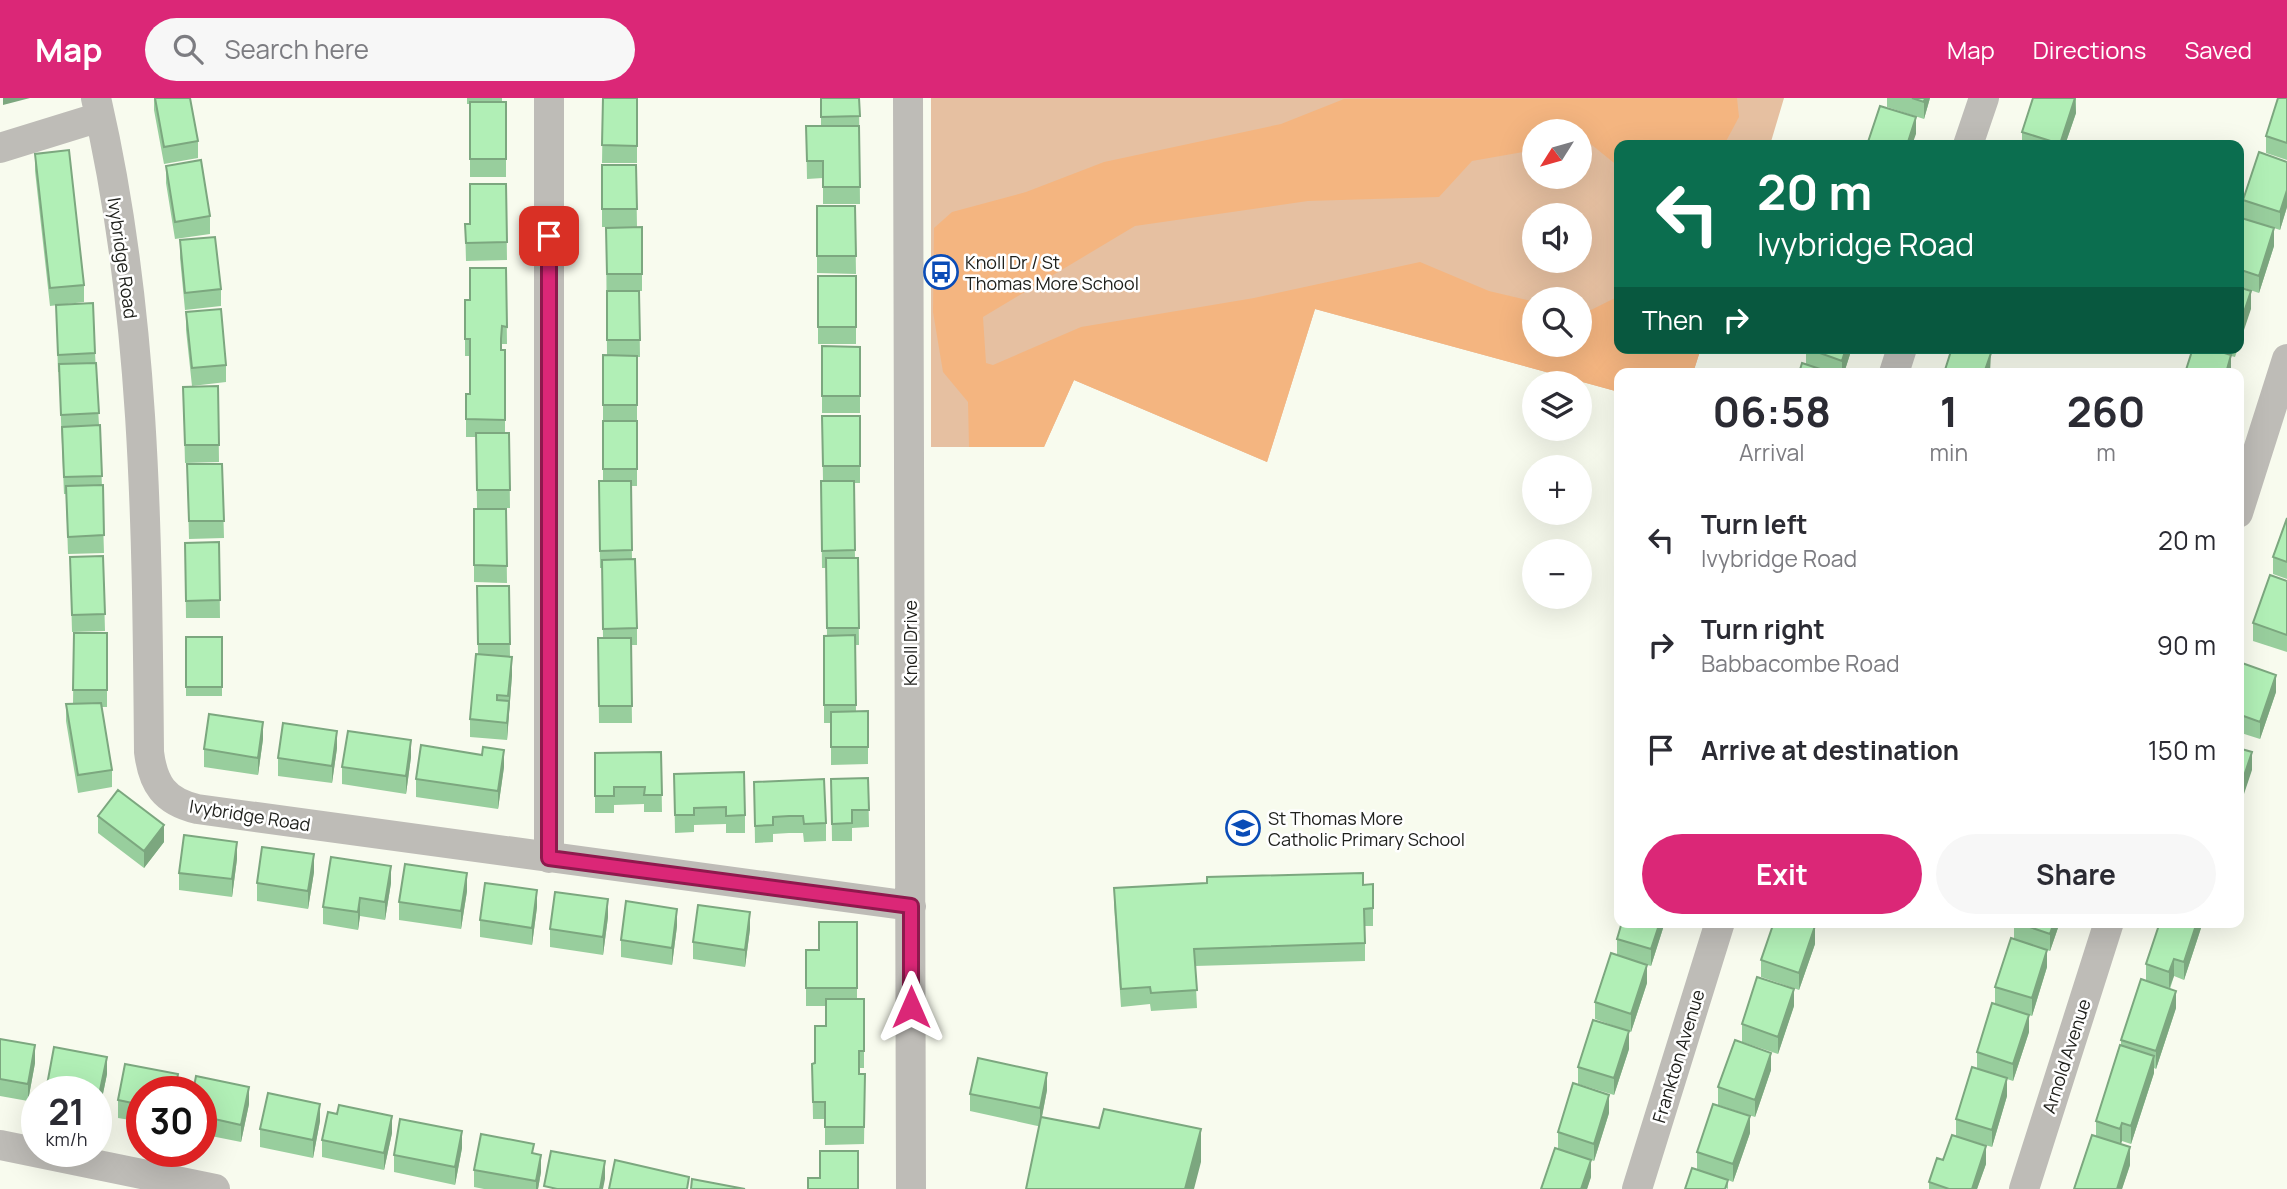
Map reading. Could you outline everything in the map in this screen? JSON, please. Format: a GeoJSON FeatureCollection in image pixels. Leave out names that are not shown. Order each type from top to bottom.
{"type":"FeatureCollection","features":[{"type":"Feature","properties":{"kind":"street"},"geometry":{"type":"LineString","coordinates":[[549,98],[549,858]]}},
{"type":"Feature","properties":{"kind":"street","name":"Knoll Drive"},"geometry":{"type":"LineString","coordinates":[[908,98],[911,1189]]}},
{"type":"Feature","properties":{"kind":"street"},"geometry":{"type":"LineString","coordinates":[[1970,140],[1983,98]]}},
{"type":"Feature","properties":{"kind":"street"},"geometry":{"type":"LineString","coordinates":[[0,148],[98,108]]}},
{"type":"Feature","properties":{"kind":"street","name":"Ivybridge Road"},"geometry":{"type":"LineString","coordinates":[[98,108],[118,213],[136,358],[147,541],[149,752],[158,784],[171,799],[197,808],[911,906]]}},
{"type":"Feature","properties":{"kind":"street"},"geometry":{"type":"LineString","coordinates":[[2244,494],[2287,359]]}},
{"type":"Feature","properties":{"kind":"street","name":"Frankton Avenue"},"geometry":{"type":"LineString","coordinates":[[1637,1189],[1718,928]]}},
{"type":"Feature","properties":{"kind":"street","name":"Arnold Avenue"},"geometry":{"type":"LineString","coordinates":[[2024,1189],[2107,928]]}},
{"type":"Feature","properties":{"kind":"street"},"geometry":{"type":"LineString","coordinates":[[0,1145],[215,1189]]}},
{"type":"Feature","properties":{"kind":"shaded area"},"geometry":{"type":"Polygon","coordinates":[[[931,98],[1784,98],[1771,140],[1614,140],[1614,354],[1699,354],[1695,368],[1614,368],[1614,391],[1592,385],[1592,371],[1542,371],[1315,309],[1267,462],[1074,380],[1044,447],[931,447],[931,98]]]}},
{"type":"Feature","properties":{"kind":"shaded area"},"geometry":{"type":"Polygon","coordinates":[[[1737,98],[1739,117],[1727,140],[1614,140],[1614,163],[1592,145],[1592,119],[1522,119],[1522,152],[1472,161],[1439,197],[1308,201],[1135,226],[983,317],[986,363],[993,365],[1081,327],[1254,298],[1420,262],[1489,291],[1522,299],[1522,357],[1592,357],[1592,310],[1614,298],[1614,354],[1699,354],[1695,368],[1614,368],[1614,391],[1592,385],[1592,371],[1542,371],[1315,309],[1267,462],[1074,380],[1044,447],[969,447],[968,402],[943,372],[933,312],[934,228],[952,212],[1026,192],[1104,162],[1281,124],[1344,99],[1737,98]]]}},
{"type":"Feature","properties":{"kind":"building"},"geometry":{"type":"Polygon","coordinates":[[[155,98],[190,98],[198,141],[164,147],[155,98]]]}},
{"type":"Feature","properties":{"kind":"building"},"geometry":{"type":"Polygon","coordinates":[[[603,98],[637,98],[637,146],[602,145],[603,98]]]}},
{"type":"Feature","properties":{"kind":"building"},"geometry":{"type":"Polygon","coordinates":[[[821,98],[859,98],[860,116],[821,117],[821,98]]]}},
{"type":"Feature","properties":{"kind":"building"},"geometry":{"type":"Polygon","coordinates":[[[2033,98],[2075,98],[2061,140],[2047,140],[2022,132],[2033,98]]]}},
{"type":"Feature","properties":{"kind":"building"},"geometry":{"type":"Polygon","coordinates":[[[2278,98],[2287,98],[2287,143],[2266,136],[2278,98]]]}},
{"type":"Feature","properties":{"kind":"building"},"geometry":{"type":"Polygon","coordinates":[[[470,102],[506,102],[506,159],[470,159],[470,102]]]}},
{"type":"Feature","properties":{"kind":"building"},"geometry":{"type":"Polygon","coordinates":[[[1880,106],[1916,117],[1909,140],[1869,140],[1880,106]]]}},
{"type":"Feature","properties":{"kind":"building"},"geometry":{"type":"Polygon","coordinates":[[[806,126],[859,126],[860,187],[823,187],[823,161],[807,161],[806,126]]]}},
{"type":"Feature","properties":{"kind":"building"},"geometry":{"type":"Polygon","coordinates":[[[69,150],[84,285],[50,288],[35,154],[69,150]]]}},
{"type":"Feature","properties":{"kind":"building"},"geometry":{"type":"Polygon","coordinates":[[[2259,152],[2287,162],[2287,190],[2280,212],[2244,200],[2259,152]]]}},
{"type":"Feature","properties":{"kind":"building"},"geometry":{"type":"Polygon","coordinates":[[[201,160],[210,216],[175,222],[166,166],[201,160]]]}},
{"type":"Feature","properties":{"kind":"building"},"geometry":{"type":"Polygon","coordinates":[[[602,165],[636,165],[637,209],[602,209],[602,165]]]}},
{"type":"Feature","properties":{"kind":"building"},"geometry":{"type":"Polygon","coordinates":[[[470,184],[506,184],[507,242],[466,243],[465,224],[470,224],[470,184]]]}},
{"type":"Feature","properties":{"kind":"building"},"geometry":{"type":"Polygon","coordinates":[[[817,206],[855,206],[856,256],[817,256],[817,206]]]}},
{"type":"Feature","properties":{"kind":"building"},"geometry":{"type":"Polygon","coordinates":[[[2244,219],[2274,228],[2259,276],[2244,271],[2244,219]]]}},
{"type":"Feature","properties":{"kind":"building"},"geometry":{"type":"Polygon","coordinates":[[[642,227],[642,274],[607,274],[606,228],[642,227]]]}},
{"type":"Feature","properties":{"kind":"building"},"geometry":{"type":"Polygon","coordinates":[[[215,237],[221,289],[185,293],[180,240],[215,237]]]}},
{"type":"Feature","properties":{"kind":"building"},"geometry":{"type":"Polygon","coordinates":[[[470,268],[506,268],[507,327],[502,326],[501,339],[501,350],[505,350],[505,420],[466,419],[466,394],[470,394],[470,339],[465,339],[465,300],[470,300],[470,268]]]}},
{"type":"Feature","properties":{"kind":"building"},"geometry":{"type":"Polygon","coordinates":[[[818,276],[856,276],[856,327],[818,327],[818,276]]]}},
{"type":"Feature","properties":{"kind":"building"},"geometry":{"type":"Polygon","coordinates":[[[2244,289],[2251,291],[2244,312],[2244,289]]]}},
{"type":"Feature","properties":{"kind":"building"},"geometry":{"type":"Polygon","coordinates":[[[607,291],[639,291],[640,340],[607,340],[607,291]]]}},
{"type":"Feature","properties":{"kind":"building"},"geometry":{"type":"Polygon","coordinates":[[[93,303],[95,353],[58,355],[56,305],[93,303]]]}},
{"type":"Feature","properties":{"kind":"building"},"geometry":{"type":"Polygon","coordinates":[[[221,309],[226,365],[192,368],[186,312],[221,309]]]}},
{"type":"Feature","properties":{"kind":"building"},"geometry":{"type":"Polygon","coordinates":[[[822,346],[860,347],[860,396],[822,396],[822,346]]]}},
{"type":"Feature","properties":{"kind":"building"},"geometry":{"type":"Polygon","coordinates":[[[1823,354],[1844,354],[1842,361],[1823,354]]]}},
{"type":"Feature","properties":{"kind":"building"},"geometry":{"type":"Polygon","coordinates":[[[1950,354],[1991,354],[1986,368],[1946,368],[1950,354]]]}},
{"type":"Feature","properties":{"kind":"building"},"geometry":{"type":"Polygon","coordinates":[[[2191,354],[2231,355],[2227,368],[2187,368],[2191,354]]]}},
{"type":"Feature","properties":{"kind":"building"},"geometry":{"type":"Polygon","coordinates":[[[603,355],[637,356],[637,405],[603,405],[603,355]]]}},
{"type":"Feature","properties":{"kind":"building"},"geometry":{"type":"Polygon","coordinates":[[[96,363],[99,413],[61,415],[59,364],[96,363]]]}},
{"type":"Feature","properties":{"kind":"building"},"geometry":{"type":"Polygon","coordinates":[[[1802,363],[1817,368],[1800,368],[1802,363]]]}},
{"type":"Feature","properties":{"kind":"building"},"geometry":{"type":"Polygon","coordinates":[[[218,386],[219,445],[185,445],[183,387],[218,386]]]}},
{"type":"Feature","properties":{"kind":"building"},"geometry":{"type":"Polygon","coordinates":[[[822,416],[860,416],[860,466],[823,466],[822,416]]]}},
{"type":"Feature","properties":{"kind":"building"},"geometry":{"type":"Polygon","coordinates":[[[603,421],[637,421],[637,469],[603,469],[603,421]]]}},
{"type":"Feature","properties":{"kind":"building"},"geometry":{"type":"Polygon","coordinates":[[[100,425],[102,476],[64,477],[62,427],[100,425]]]}},
{"type":"Feature","properties":{"kind":"building"},"geometry":{"type":"Polygon","coordinates":[[[476,433],[509,433],[510,490],[477,490],[476,433]]]}},
{"type":"Feature","properties":{"kind":"building"},"geometry":{"type":"Polygon","coordinates":[[[187,464],[222,464],[224,521],[189,521],[187,464]]]}},
{"type":"Feature","properties":{"kind":"building"},"geometry":{"type":"Polygon","coordinates":[[[599,481],[631,481],[632,550],[600,551],[599,481]]]}},
{"type":"Feature","properties":{"kind":"building"},"geometry":{"type":"Polygon","coordinates":[[[821,481],[854,481],[855,550],[822,551],[821,481]]]}},
{"type":"Feature","properties":{"kind":"building"},"geometry":{"type":"Polygon","coordinates":[[[103,485],[104,535],[68,537],[66,486],[103,485]]]}},
{"type":"Feature","properties":{"kind":"building"},"geometry":{"type":"Polygon","coordinates":[[[474,509],[506,509],[507,566],[474,565],[474,509]]]}},
{"type":"Feature","properties":{"kind":"building"},"geometry":{"type":"Polygon","coordinates":[[[2287,518],[2287,562],[2273,557],[2287,518]]]}},
{"type":"Feature","properties":{"kind":"building"},"geometry":{"type":"Polygon","coordinates":[[[219,542],[220,600],[186,601],[185,543],[219,542]]]}},
{"type":"Feature","properties":{"kind":"building"},"geometry":{"type":"Polygon","coordinates":[[[103,556],[105,614],[72,615],[70,557],[103,556]]]}},
{"type":"Feature","properties":{"kind":"building"},"geometry":{"type":"Polygon","coordinates":[[[826,558],[858,558],[859,628],[827,628],[826,558]]]}},
{"type":"Feature","properties":{"kind":"building"},"geometry":{"type":"Polygon","coordinates":[[[635,559],[637,628],[603,629],[602,560],[635,559]]]}},
{"type":"Feature","properties":{"kind":"building"},"geometry":{"type":"Polygon","coordinates":[[[2270,575],[2287,581],[2287,635],[2253,623],[2270,575]]]}},
{"type":"Feature","properties":{"kind":"building"},"geometry":{"type":"Polygon","coordinates":[[[477,586],[509,586],[510,644],[478,644],[477,586]]]}},
{"type":"Feature","properties":{"kind":"building"},"geometry":{"type":"Polygon","coordinates":[[[74,633],[107,633],[107,690],[73,690],[74,633]]]}},
{"type":"Feature","properties":{"kind":"building"},"geometry":{"type":"Polygon","coordinates":[[[855,635],[856,705],[824,705],[824,636],[855,635]]]}},
{"type":"Feature","properties":{"kind":"building"},"geometry":{"type":"Polygon","coordinates":[[[186,637],[222,637],[222,687],[186,687],[186,637]]]}},
{"type":"Feature","properties":{"kind":"building"},"geometry":{"type":"Polygon","coordinates":[[[598,638],[631,638],[632,706],[599,706],[598,638]]]}},
{"type":"Feature","properties":{"kind":"building"},"geometry":{"type":"Polygon","coordinates":[[[476,654],[512,657],[508,696],[497,695],[497,700],[509,701],[507,723],[470,719],[476,654]]]}},
{"type":"Feature","properties":{"kind":"building"},"geometry":{"type":"Polygon","coordinates":[[[2244,664],[2276,675],[2260,722],[2244,716],[2244,664]]]}},
{"type":"Feature","properties":{"kind":"building"},"geometry":{"type":"Polygon","coordinates":[[[101,703],[112,770],[78,775],[66,704],[101,703]]]}},
{"type":"Feature","properties":{"kind":"building"},"geometry":{"type":"Polygon","coordinates":[[[868,711],[868,747],[831,747],[831,712],[868,711]]]}},
{"type":"Feature","properties":{"kind":"building"},"geometry":{"type":"Polygon","coordinates":[[[209,714],[263,722],[258,758],[204,749],[209,714]]]}},
{"type":"Feature","properties":{"kind":"building"},"geometry":{"type":"Polygon","coordinates":[[[283,723],[337,731],[332,766],[278,758],[283,723]]]}},
{"type":"Feature","properties":{"kind":"building"},"geometry":{"type":"Polygon","coordinates":[[[348,731],[411,740],[406,776],[342,767],[348,731]]]}},
{"type":"Feature","properties":{"kind":"building"},"geometry":{"type":"Polygon","coordinates":[[[421,745],[482,755],[483,747],[504,750],[498,791],[416,779],[421,745]]]}},
{"type":"Feature","properties":{"kind":"building"},"geometry":{"type":"Polygon","coordinates":[[[2244,750],[2252,752],[2244,776],[2244,750]]]}},
{"type":"Feature","properties":{"kind":"building"},"geometry":{"type":"Polygon","coordinates":[[[661,752],[662,795],[644,795],[645,787],[614,787],[614,796],[595,796],[595,753],[661,752]]]}},
{"type":"Feature","properties":{"kind":"building"},"geometry":{"type":"Polygon","coordinates":[[[744,772],[745,815],[726,816],[726,807],[694,808],[694,815],[675,815],[674,774],[744,772]]]}},
{"type":"Feature","properties":{"kind":"building"},"geometry":{"type":"Polygon","coordinates":[[[868,778],[869,810],[852,810],[852,823],[832,824],[831,779],[868,778]]]}},
{"type":"Feature","properties":{"kind":"building"},"geometry":{"type":"Polygon","coordinates":[[[824,779],[826,823],[804,824],[803,816],[789,816],[773,817],[773,825],[755,826],[754,782],[824,779]]]}},
{"type":"Feature","properties":{"kind":"building"},"geometry":{"type":"Polygon","coordinates":[[[118,790],[164,825],[144,851],[98,816],[118,790]]]}},
{"type":"Feature","properties":{"kind":"building"},"geometry":{"type":"Polygon","coordinates":[[[184,835],[237,842],[232,879],[179,873],[184,835]]]}},
{"type":"Feature","properties":{"kind":"building"},"geometry":{"type":"Polygon","coordinates":[[[262,847],[314,854],[308,891],[257,883],[262,847]]]}},
{"type":"Feature","properties":{"kind":"building"},"geometry":{"type":"Polygon","coordinates":[[[331,857],[391,866],[385,902],[360,898],[358,912],[323,907],[331,857]]]}},
{"type":"Feature","properties":{"kind":"building"},"geometry":{"type":"Polygon","coordinates":[[[405,864],[467,873],[461,911],[399,902],[405,864]]]}},
{"type":"Feature","properties":{"kind":"building"},"geometry":{"type":"Polygon","coordinates":[[[1363,873],[1363,885],[1373,884],[1373,908],[1364,909],[1365,943],[1194,949],[1197,990],[1151,993],[1150,987],[1121,989],[1114,888],[1207,883],[1207,877],[1363,873]]]}},
{"type":"Feature","properties":{"kind":"building"},"geometry":{"type":"Polygon","coordinates":[[[485,883],[537,890],[532,928],[480,920],[485,883]]]}},
{"type":"Feature","properties":{"kind":"building"},"geometry":{"type":"Polygon","coordinates":[[[555,892],[608,899],[603,937],[550,929],[555,892]]]}},
{"type":"Feature","properties":{"kind":"building"},"geometry":{"type":"Polygon","coordinates":[[[626,901],[677,909],[672,948],[621,940],[626,901]]]}},
{"type":"Feature","properties":{"kind":"building"},"geometry":{"type":"Polygon","coordinates":[[[698,905],[750,912],[745,950],[693,942],[698,905]]]}},
{"type":"Feature","properties":{"kind":"building"},"geometry":{"type":"Polygon","coordinates":[[[819,922],[857,922],[857,988],[806,988],[806,950],[819,950],[819,922]]]}},
{"type":"Feature","properties":{"kind":"building"},"geometry":{"type":"Polygon","coordinates":[[[1620,928],[1658,928],[1651,949],[1617,939],[1620,928]]]}},
{"type":"Feature","properties":{"kind":"building"},"geometry":{"type":"Polygon","coordinates":[[[1772,928],[1814,928],[1799,973],[1761,960],[1772,928]]]}},
{"type":"Feature","properties":{"kind":"building"},"geometry":{"type":"Polygon","coordinates":[[[2032,928],[2052,928],[2050,934],[2032,928]]]}},
{"type":"Feature","properties":{"kind":"building"},"geometry":{"type":"Polygon","coordinates":[[[2158,928],[2195,928],[2184,962],[2174,959],[2169,972],[2146,964],[2158,928]]]}},
{"type":"Feature","properties":{"kind":"building"},"geometry":{"type":"Polygon","coordinates":[[[2011,938],[2047,950],[2032,998],[1995,987],[2011,938]]]}},
{"type":"Feature","properties":{"kind":"building"},"geometry":{"type":"Polygon","coordinates":[[[1611,953],[1647,965],[1631,1014],[1595,1002],[1611,953]]]}},
{"type":"Feature","properties":{"kind":"building"},"geometry":{"type":"Polygon","coordinates":[[[1757,977],[1794,989],[1778,1037],[1742,1024],[1757,977]]]}},
{"type":"Feature","properties":{"kind":"building"},"geometry":{"type":"Polygon","coordinates":[[[2141,979],[2176,991],[2156,1051],[2121,1040],[2141,979]]]}},
{"type":"Feature","properties":{"kind":"building"},"geometry":{"type":"Polygon","coordinates":[[[826,999],[864,999],[864,1051],[859,1051],[859,1074],[865,1074],[864,1127],[825,1127],[825,1102],[813,1102],[815,1026],[826,1026],[826,999]]]}},
{"type":"Feature","properties":{"kind":"building"},"geometry":{"type":"Polygon","coordinates":[[[1992,1003],[2029,1015],[2013,1064],[1977,1052],[1992,1003]]]}},
{"type":"Feature","properties":{"kind":"building"},"geometry":{"type":"Polygon","coordinates":[[[1593,1020],[1629,1031],[1614,1078],[1578,1067],[1593,1020]]]}},
{"type":"Feature","properties":{"kind":"building"},"geometry":{"type":"Polygon","coordinates":[[[0,1039],[35,1045],[29,1076],[21,1076],[21,1083],[0,1079],[0,1039]]]}},
{"type":"Feature","properties":{"kind":"building"},"geometry":{"type":"Polygon","coordinates":[[[1735,1040],[1771,1053],[1755,1100],[1718,1087],[1735,1040]]]}},
{"type":"Feature","properties":{"kind":"building"},"geometry":{"type":"Polygon","coordinates":[[[2120,1045],[2154,1056],[2131,1126],[2122,1123],[2120,1129],[2096,1121],[2120,1045]]]}},
{"type":"Feature","properties":{"kind":"building"},"geometry":{"type":"Polygon","coordinates":[[[54,1047],[107,1057],[103,1076],[49,1076],[54,1047]]]}},
{"type":"Feature","properties":{"kind":"building"},"geometry":{"type":"Polygon","coordinates":[[[978,1058],[1047,1073],[1040,1108],[970,1094],[978,1058]]]}},
{"type":"Feature","properties":{"kind":"building"},"geometry":{"type":"Polygon","coordinates":[[[125,1064],[178,1074],[126,1076],[126,1102],[118,1100],[125,1064]]]}},
{"type":"Feature","properties":{"kind":"building"},"geometry":{"type":"Polygon","coordinates":[[[1972,1067],[2007,1078],[1992,1130],[1956,1119],[1972,1067]]]}},
{"type":"Feature","properties":{"kind":"building"},"geometry":{"type":"Polygon","coordinates":[[[217,1080],[249,1087],[241,1125],[217,1120],[217,1080]]]}},
{"type":"Feature","properties":{"kind":"building"},"geometry":{"type":"Polygon","coordinates":[[[1573,1083],[1609,1095],[1594,1144],[1558,1132],[1573,1083]]]}},
{"type":"Feature","properties":{"kind":"building"},"geometry":{"type":"Polygon","coordinates":[[[268,1093],[320,1104],[313,1140],[260,1129],[268,1093]]]}},
{"type":"Feature","properties":{"kind":"building"},"geometry":{"type":"Polygon","coordinates":[[[1713,1104],[1750,1116],[1733,1164],[1697,1152],[1713,1104]]]}},
{"type":"Feature","properties":{"kind":"building"},"geometry":{"type":"Polygon","coordinates":[[[339,1105],[392,1116],[384,1153],[322,1140],[328,1112],[337,1114],[339,1105]]]}},
{"type":"Feature","properties":{"kind":"building"},"geometry":{"type":"Polygon","coordinates":[[[1104,1109],[1201,1129],[1185,1189],[1026,1189],[1041,1117],[1099,1128],[1104,1109]]]}},
{"type":"Feature","properties":{"kind":"building"},"geometry":{"type":"Polygon","coordinates":[[[400,1119],[462,1131],[455,1167],[394,1155],[400,1119]]]}},
{"type":"Feature","properties":{"kind":"building"},"geometry":{"type":"Polygon","coordinates":[[[481,1134],[534,1144],[532,1153],[541,1155],[536,1181],[474,1170],[481,1134]]]}},
{"type":"Feature","properties":{"kind":"building"},"geometry":{"type":"Polygon","coordinates":[[[1952,1135],[1986,1146],[1972,1189],[1949,1189],[1929,1182],[1937,1158],[1943,1160],[1952,1135]]]}},
{"type":"Feature","properties":{"kind":"building"},"geometry":{"type":"Polygon","coordinates":[[[2092,1135],[2130,1147],[2117,1189],[2074,1189],[2092,1135]]]}},
{"type":"Feature","properties":{"kind":"building"},"geometry":{"type":"Polygon","coordinates":[[[1555,1148],[1591,1160],[1581,1189],[1541,1189],[1555,1148]]]}},
{"type":"Feature","properties":{"kind":"building"},"geometry":{"type":"Polygon","coordinates":[[[551,1151],[605,1161],[600,1189],[557,1189],[544,1186],[551,1151]]]}},
{"type":"Feature","properties":{"kind":"building"},"geometry":{"type":"Polygon","coordinates":[[[820,1151],[858,1151],[858,1189],[808,1189],[808,1178],[820,1178],[820,1151]]]}},
{"type":"Feature","properties":{"kind":"building"},"geometry":{"type":"Polygon","coordinates":[[[615,1160],[689,1177],[687,1189],[609,1189],[615,1160]]]}},
{"type":"Feature","properties":{"kind":"building"},"geometry":{"type":"Polygon","coordinates":[[[1692,1168],[1728,1180],[1725,1189],[1685,1189],[1692,1168]]]}},
{"type":"Feature","properties":{"kind":"building"},"geometry":{"type":"Polygon","coordinates":[[[692,1179],[745,1189],[691,1189],[692,1179]]]}},
{"type":"Feature","properties":{"kind":"place","name":"Knoll Dr / St Thomas More School"},"geometry":{"type":"Point","coordinates":[941,272]}},
{"type":"Feature","properties":{"kind":"place","name":"St Thomas More Catholic Primary School"},"geometry":{"type":"Point","coordinates":[1243,828]}},
{"type":"Feature","properties":{"kind":"route"},"geometry":{"type":"LineString","coordinates":[[549,236],[549,858],[911,906],[911,1007]]}}]}
